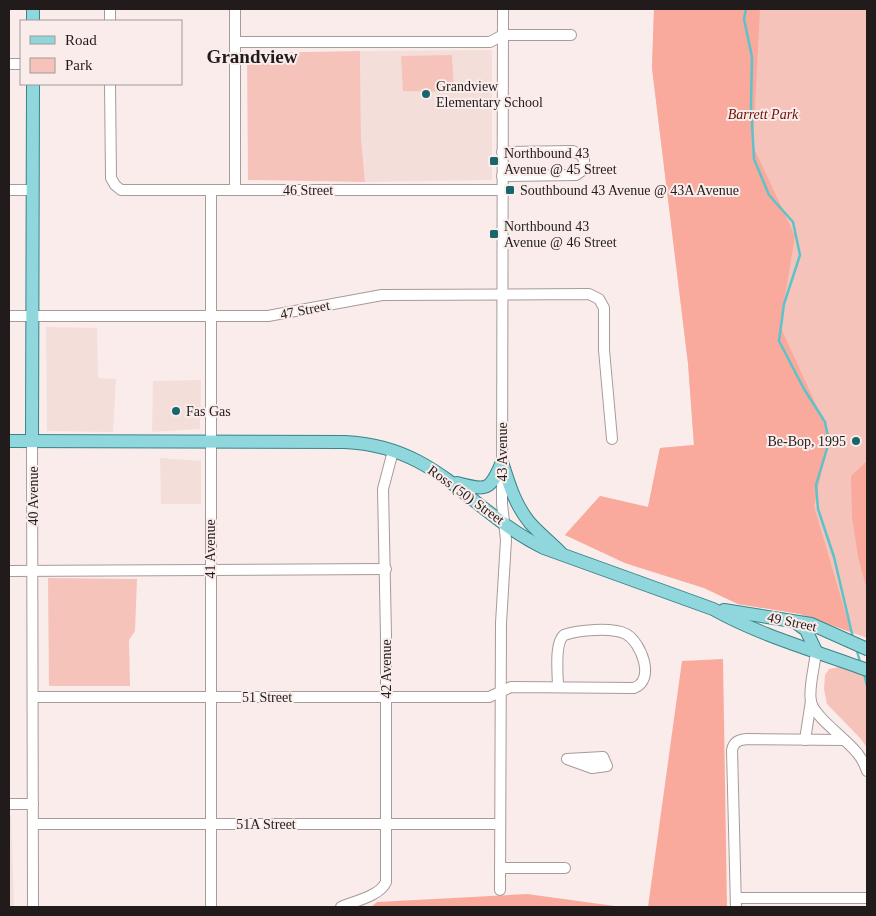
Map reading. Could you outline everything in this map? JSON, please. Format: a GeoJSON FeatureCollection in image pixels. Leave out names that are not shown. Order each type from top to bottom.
{"type":"FeatureCollection","features":[{"type":"Feature","properties":{"kind":"main road","name":"40 Avenue"},"geometry":{"type":"LineString","coordinates":[[32,441],[33,85]]}},
{"type":"Feature","properties":{"kind":"main road","name":"Ross (50) Street"},"geometry":{"type":"LineString","coordinates":[[9,441],[345,442],[393,450],[419,461],[449,480],[537,545],[565,557],[713,609],[730,618],[867,670]]}},
{"type":"Feature","properties":{"kind":"main road"},"geometry":{"type":"LineString","coordinates":[[449,480],[472,487],[486,487],[494,480],[502,462]]}},
{"type":"Feature","properties":{"kind":"main road"},"geometry":{"type":"LineString","coordinates":[[502,462],[512,492],[522,511],[531,524],[565,557]]}},
{"type":"Feature","properties":{"kind":"main road","name":"49 Street"},"geometry":{"type":"LineString","coordinates":[[713,609],[811,624],[866,649]]}},
{"type":"Feature","properties":{"kind":"main road"},"geometry":{"type":"LineString","coordinates":[[788,620],[804,628],[816,651]]}},
{"type":"Feature","properties":{"kind":"main road"},"geometry":{"type":"LineString","coordinates":[[816,651],[821,644],[840,637]]}},
{"type":"Feature","properties":{"kind":"street"},"geometry":{"type":"LineString","coordinates":[[235,9],[235,190]]}},
{"type":"Feature","properties":{"kind":"street","name":"43 Avenue"},"geometry":{"type":"LineString","coordinates":[[500,890],[501,623],[506,540],[502,504],[503,9]]}},
{"type":"Feature","properties":{"kind":"street"},"geometry":{"type":"LineString","coordinates":[[235,42],[490,42],[503,35],[572,35]]}},
{"type":"Feature","properties":{"kind":"street","name":"46 Street"},"geometry":{"type":"LineString","coordinates":[[110,85],[110,173],[115,185],[121,190],[502,190]]}},
{"type":"Feature","properties":{"kind":"street"},"geometry":{"type":"LineString","coordinates":[[502,152],[573,151],[581,155],[584,164],[583,170],[576,176],[502,176]]}},
{"type":"Feature","properties":{"kind":"street"},"geometry":{"type":"LineString","coordinates":[[9,190],[32,190]]}},
{"type":"Feature","properties":{"kind":"street","name":"41 Avenue"},"geometry":{"type":"LineString","coordinates":[[210,190],[211,907]]}},
{"type":"Feature","properties":{"kind":"street","name":"47 Street"},"geometry":{"type":"LineString","coordinates":[[9,316],[274,316],[382,294],[589,294],[599,299],[604,308],[604,354],[612,439]]}},
{"type":"Feature","properties":{"kind":"street","name":"40 Avenue"},"geometry":{"type":"LineString","coordinates":[[32,441],[33,907]]}},
{"type":"Feature","properties":{"kind":"street","name":"42 Avenue"},"geometry":{"type":"LineString","coordinates":[[341,907],[382,888],[385,885],[386,878],[386,569],[383,539],[383,489],[393,450]]}},
{"type":"Feature","properties":{"kind":"street"},"geometry":{"type":"LineString","coordinates":[[9,571],[386,569]]}},
{"type":"Feature","properties":{"kind":"street","name":"51 Street"},"geometry":{"type":"LineString","coordinates":[[33,697],[489,697],[511,688],[558,688],[630,688],[638,686],[644,681],[645,672],[640,649],[629,635],[616,630],[564,634],[560,637],[558,644],[558,688]]}},
{"type":"Feature","properties":{"kind":"street"},"geometry":{"type":"LineString","coordinates":[[805,740],[816,651]]}},
{"type":"Feature","properties":{"kind":"street"},"geometry":{"type":"LineString","coordinates":[[811,701],[817,712],[859,754],[867,771]]}},
{"type":"Feature","properties":{"kind":"street"},"geometry":{"type":"LineString","coordinates":[[844,740],[746,739],[737,741],[734,744],[732,750],[736,903],[867,898]]}},
{"type":"Feature","properties":{"kind":"street"},"geometry":{"type":"LineString","coordinates":[[9,804],[33,804]]}},
{"type":"Feature","properties":{"kind":"street","name":"51A Street"},"geometry":{"type":"LineString","coordinates":[[33,824],[500,824]]}},
{"type":"Feature","properties":{"kind":"street"},"geometry":{"type":"LineString","coordinates":[[500,868],[565,868]]}},
{"type":"Feature","properties":{"kind":"shaded area","name":"Barrett Park"},"geometry":{"type":"Polygon","coordinates":[[[654,9],[760,9],[753,146],[795,236],[780,326],[830,435],[814,506],[851,632],[800,614],[738,604],[704,588],[625,563],[565,535],[600,496],[648,507],[660,448],[694,445],[688,363],[652,68],[654,9]]]}},
{"type":"Feature","properties":{"kind":"shaded area","name":"Grandview Elementary School"},"geometry":{"type":"Polygon","coordinates":[[[492,50],[492,180],[365,182],[361,137],[360,51],[492,50]]]}},
{"type":"Feature","properties":{"kind":"shaded area"},"geometry":{"type":"Polygon","coordinates":[[[46,327],[97,328],[98,378],[116,379],[113,432],[47,431],[46,327]]]}},
{"type":"Feature","properties":{"kind":"shaded area"},"geometry":{"type":"Polygon","coordinates":[[[201,380],[200,429],[152,432],[153,381],[201,380]]]}},
{"type":"Feature","properties":{"kind":"shaded area"},"geometry":{"type":"Polygon","coordinates":[[[160,458],[201,461],[201,504],[161,504],[160,458]]]}},
{"type":"Feature","properties":{"kind":"shaded area"},"geometry":{"type":"Polygon","coordinates":[[[867,461],[867,590],[858,557],[852,517],[851,476],[867,461]]]}},
{"type":"Feature","properties":{"kind":"shaded area"},"geometry":{"type":"Polygon","coordinates":[[[723,659],[727,907],[648,907],[682,661],[723,659]]]}},
{"type":"Feature","properties":{"kind":"shaded area"},"geometry":{"type":"Polygon","coordinates":[[[9,815],[11,815],[14,907],[9,907],[9,815]]]}},
{"type":"Feature","properties":{"kind":"shaded area"},"geometry":{"type":"Polygon","coordinates":[[[527,894],[622,907],[371,907],[377,902],[527,894]]]}},
{"type":"Feature","properties":{"kind":"green space","name":"Barrett Park"},"geometry":{"type":"Polygon","coordinates":[[[654,9],[867,9],[867,638],[800,614],[738,604],[704,588],[625,563],[565,535],[600,496],[648,507],[660,448],[694,445],[688,363],[652,68],[654,9]]]}},
{"type":"Feature","properties":{"kind":"green space"},"geometry":{"type":"Polygon","coordinates":[[[360,51],[361,137],[365,182],[248,180],[247,53],[360,51]]]}},
{"type":"Feature","properties":{"kind":"green space"},"geometry":{"type":"Polygon","coordinates":[[[452,55],[454,92],[403,91],[401,56],[452,55]]]}},
{"type":"Feature","properties":{"kind":"green space"},"geometry":{"type":"Polygon","coordinates":[[[48,578],[137,579],[135,631],[129,640],[130,686],[49,686],[48,578]]]}},
{"type":"Feature","properties":{"kind":"green space"},"geometry":{"type":"Polygon","coordinates":[[[845,666],[867,675],[867,748],[861,739],[827,704],[824,689],[825,675],[829,669],[845,666]]]}},
{"type":"Feature","properties":{"kind":"waterway"},"geometry":{"type":"LineString","coordinates":[[746,9],[744,19],[752,57],[751,106],[754,159],[769,195],[793,222],[800,255],[784,304],[779,341],[804,389],[825,422],[829,442],[816,485],[818,509],[834,557],[853,638]]}},
{"type":"Feature","properties":{"kind":"waterway"},"geometry":{"type":"LineString","coordinates":[[857,651],[860,662]]}},
{"type":"Feature","properties":{"kind":"waterway"},"geometry":{"type":"LineString","coordinates":[[864,674],[867,686]]}},
{"type":"Feature","properties":{"kind":"place","name":"Grandview Elementary School"},"geometry":{"type":"Point","coordinates":[426,94]}},
{"type":"Feature","properties":{"kind":"place","name":"Northbound 43 Avenue @ 45 Street"},"geometry":{"type":"Point","coordinates":[494,161]}},
{"type":"Feature","properties":{"kind":"place","name":"Southbound 43 Avenue @ 43A Avenue"},"geometry":{"type":"Point","coordinates":[510,190]}},
{"type":"Feature","properties":{"kind":"place","name":"Northbound 43 Avenue @ 46 Street"},"geometry":{"type":"Point","coordinates":[494,234]}},
{"type":"Feature","properties":{"kind":"place","name":"Fas Gas"},"geometry":{"type":"Point","coordinates":[176,411]}},
{"type":"Feature","properties":{"kind":"place","name":"Be-Bop, 1995"},"geometry":{"type":"Point","coordinates":[856,441]}},
{"type":"Feature","properties":{"kind":"district","name":"Grandview"},"geometry":{"type":"Point","coordinates":[252,56]}}]}
